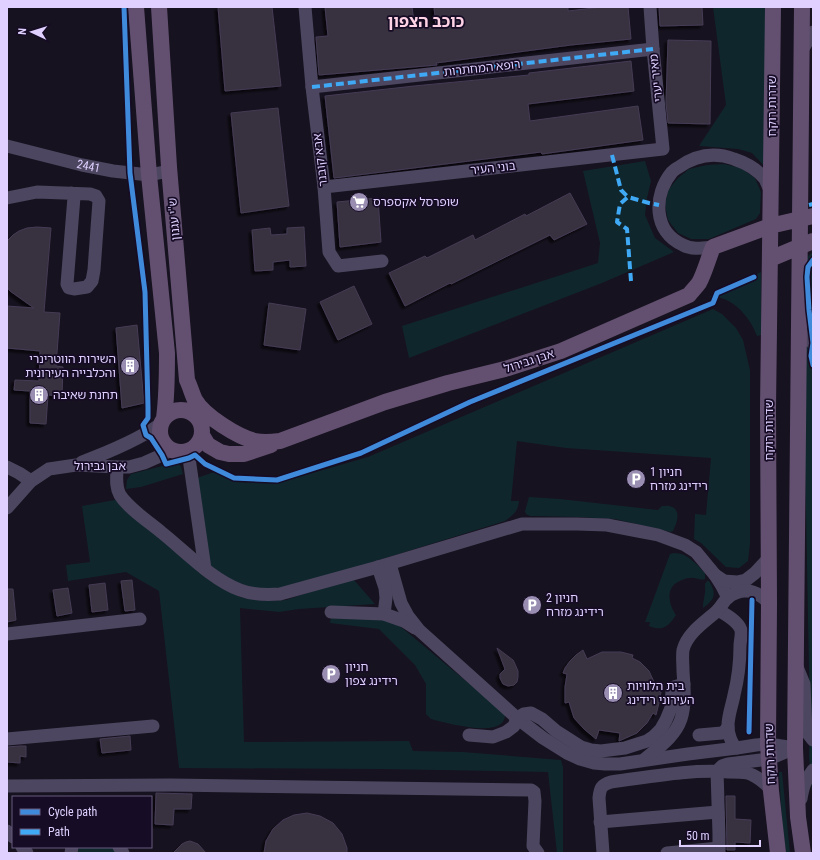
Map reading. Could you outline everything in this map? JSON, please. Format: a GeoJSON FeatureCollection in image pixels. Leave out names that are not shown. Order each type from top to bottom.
{"type":"FeatureCollection","features":[{"type":"Feature","properties":{"kind":"main road","name":"ש''י עגנון"},"geometry":{"type":"LineString","coordinates":[[136,7],[149,175],[166,353],[167,388],[162,421]]}},
{"type":"Feature","properties":{"kind":"main road","name":"שדרות רוקח"},"geometry":{"type":"LineString","coordinates":[[773,7],[772,193],[770,226],[768,409],[770,603],[769,751],[778,853]]}},
{"type":"Feature","properties":{"kind":"main road"},"geometry":{"type":"LineString","coordinates":[[802,7],[800,148],[806,217],[806,244],[799,330],[795,748],[798,817],[803,853]]}},
{"type":"Feature","properties":{"kind":"main road","name":"ש''י עגנון"},"geometry":{"type":"LineString","coordinates":[[161,12],[169,167],[187,380],[195,400],[206,413],[216,420]]}},
{"type":"Feature","properties":{"kind":"main road"},"geometry":{"type":"LineString","coordinates":[[800,148],[813,175]]}},
{"type":"Feature","properties":{"kind":"main road"},"geometry":{"type":"LineString","coordinates":[[713,247],[770,226],[806,217]]}},
{"type":"Feature","properties":{"kind":"main road"},"geometry":{"type":"LineString","coordinates":[[770,259],[806,244]]}},
{"type":"Feature","properties":{"kind":"main road","name":"אבן גבירול"},"geometry":{"type":"LineString","coordinates":[[216,420],[236,434],[247,439],[269,443],[280,441],[385,402],[448,383],[505,369],[561,351],[689,295],[699,283],[713,247]]}},
{"type":"Feature","properties":{"kind":"main road"},"geometry":{"type":"LineString","coordinates":[[179,272],[183,382],[191,413]]}},
{"type":"Feature","properties":{"kind":"main road"},"geometry":{"type":"LineString","coordinates":[[180,410],[191,413],[200,422],[202,428],[200,441],[188,451],[176,451],[166,447],[160,434],[162,421],[168,414],[180,410]]}},
{"type":"Feature","properties":{"kind":"main road"},"geometry":{"type":"LineString","coordinates":[[202,435],[208,445],[214,449],[220,452],[236,455],[244,454],[280,441]]}},
{"type":"Feature","properties":{"kind":"street","name":"אבא קובנר"},"geometry":{"type":"LineString","coordinates":[[305,7],[312,87],[324,187],[329,252],[338,266],[382,260]]}},
{"type":"Feature","properties":{"kind":"street","name":"מאיר יערי"},"geometry":{"type":"LineString","coordinates":[[650,7],[663,149]]}},
{"type":"Feature","properties":{"kind":"street"},"geometry":{"type":"LineString","coordinates":[[802,50],[813,32]]}},
{"type":"Feature","properties":{"kind":"street","name":"רופא המחתרות"},"geometry":{"type":"LineString","coordinates":[[312,87],[653,49]]}},
{"type":"Feature","properties":{"kind":"street","name":"2441"},"geometry":{"type":"LineString","coordinates":[[7,146],[82,165],[113,171],[149,175],[164,172],[169,167]]}},
{"type":"Feature","properties":{"kind":"street","name":"בוני העיר"},"geometry":{"type":"LineString","coordinates":[[324,187],[663,149]]}},
{"type":"Feature","properties":{"kind":"street"},"geometry":{"type":"LineString","coordinates":[[713,247],[696,248],[683,246],[664,230],[659,220],[659,205],[665,184],[673,172],[686,162],[698,157],[713,155],[728,156],[743,162],[756,170],[765,179],[772,193]]}},
{"type":"Feature","properties":{"kind":"street"},"geometry":{"type":"LineString","coordinates":[[7,198],[37,192],[72,193],[90,194],[96,196],[99,201],[92,281],[87,287],[74,289],[70,288],[67,284],[74,197],[72,193]]}},
{"type":"Feature","properties":{"kind":"street"},"geometry":{"type":"LineString","coordinates":[[799,330],[813,343]]}},
{"type":"Feature","properties":{"kind":"street"},"geometry":{"type":"LineString","coordinates":[[76,465],[98,451],[146,434],[162,421]]}},
{"type":"Feature","properties":{"kind":"street"},"geometry":{"type":"LineString","coordinates":[[176,451],[186,453],[189,458],[205,569]]}},
{"type":"Feature","properties":{"kind":"street","name":"אבן גבירול"},"geometry":{"type":"LineString","coordinates":[[7,508],[31,481],[49,469],[76,465],[117,468],[144,463],[176,451]]}},
{"type":"Feature","properties":{"kind":"street"},"geometry":{"type":"LineString","coordinates":[[7,467],[31,481]]}},
{"type":"Feature","properties":{"kind":"street"},"geometry":{"type":"LineString","coordinates":[[117,468],[117,485],[121,495],[130,506],[205,569],[227,584],[240,590],[253,593],[267,595],[280,594],[384,566],[522,524],[577,524],[607,525],[658,536],[685,544],[696,552],[715,575],[728,598]]}},
{"type":"Feature","properties":{"kind":"street"},"geometry":{"type":"LineString","coordinates":[[715,575],[724,581],[737,582],[746,580],[769,558]]}},
{"type":"Feature","properties":{"kind":"street"},"geometry":{"type":"LineString","coordinates":[[384,566],[386,598],[384,614]]}},
{"type":"Feature","properties":{"kind":"street"},"geometry":{"type":"LineString","coordinates":[[384,566],[401,603],[418,630]]}},
{"type":"Feature","properties":{"kind":"street"},"geometry":{"type":"LineString","coordinates":[[643,761],[664,744],[676,729],[680,720],[684,704],[683,650],[693,633],[718,610],[728,598],[745,591],[760,595],[770,603]]}},
{"type":"Feature","properties":{"kind":"street"},"geometry":{"type":"LineString","coordinates":[[718,610],[735,622],[741,630],[740,660],[728,727],[732,742],[737,748]]}},
{"type":"Feature","properties":{"kind":"street"},"geometry":{"type":"LineString","coordinates":[[331,612],[384,614],[404,621],[418,630],[517,718],[543,738],[580,759],[605,764],[643,761],[756,745],[769,751]]}},
{"type":"Feature","properties":{"kind":"street"},"geometry":{"type":"LineString","coordinates":[[7,634],[140,619]]}},
{"type":"Feature","properties":{"kind":"street"},"geometry":{"type":"LineString","coordinates":[[796,662],[804,684],[806,731],[813,740]]}},
{"type":"Feature","properties":{"kind":"street"},"geometry":{"type":"LineString","coordinates":[[469,735],[493,737],[506,732],[514,726],[517,718],[524,714],[531,714],[537,716],[556,731],[581,747],[591,750],[606,751],[625,748],[647,741],[654,737],[666,720],[671,708],[672,690],[674,687],[684,684]]}},
{"type":"Feature","properties":{"kind":"street"},"geometry":{"type":"LineString","coordinates":[[7,739],[153,726]]}},
{"type":"Feature","properties":{"kind":"street"},"geometry":{"type":"LineString","coordinates":[[699,735],[722,733],[728,727]]}},
{"type":"Feature","properties":{"kind":"street"},"geometry":{"type":"LineString","coordinates":[[689,772],[716,756],[737,748]]}},
{"type":"Feature","properties":{"kind":"street"},"geometry":{"type":"LineString","coordinates":[[667,853],[719,851],[717,771],[722,766],[769,751],[795,748]]}},
{"type":"Feature","properties":{"kind":"street"},"geometry":{"type":"LineString","coordinates":[[798,817],[802,788],[813,770]]}},
{"type":"Feature","properties":{"kind":"street"},"geometry":{"type":"LineString","coordinates":[[603,853],[599,798],[600,790],[604,784],[689,772],[717,771],[749,773],[767,784],[772,793],[769,820],[770,853]]}},
{"type":"Feature","properties":{"kind":"street"},"geometry":{"type":"LineString","coordinates":[[7,786],[171,785],[531,790],[534,792],[535,802],[533,846],[538,853]]}},
{"type":"Feature","properties":{"kind":"street"},"geometry":{"type":"LineString","coordinates":[[600,822],[718,812]]}},
{"type":"Feature","properties":{"kind":"shaded area"},"geometry":{"type":"Polygon","coordinates":[[[713,7],[768,7],[768,170],[752,153],[738,149],[699,146],[726,105],[713,7]]]}},
{"type":"Feature","properties":{"kind":"shaded area"},"geometry":{"type":"Polygon","coordinates":[[[645,161],[651,181],[645,215],[655,238],[674,252],[602,283],[409,358],[402,326],[598,263],[600,243],[583,171],[645,161]]]}},
{"type":"Feature","properties":{"kind":"shaded area"},"geometry":{"type":"Polygon","coordinates":[[[724,164],[741,168],[755,178],[761,192],[760,213],[756,219],[709,239],[691,239],[678,233],[668,220],[665,205],[668,190],[678,178],[689,169],[707,165],[724,164]]]}},
{"type":"Feature","properties":{"kind":"shaded area"},"geometry":{"type":"Polygon","coordinates":[[[813,252],[813,805],[809,756],[810,726],[803,347],[807,257],[813,252]]]}},
{"type":"Feature","properties":{"kind":"shaded area"},"geometry":{"type":"Polygon","coordinates":[[[761,272],[761,335],[757,336],[747,318],[738,308],[727,300],[709,297],[761,272]]]}},
{"type":"Feature","properties":{"kind":"shaded area"},"geometry":{"type":"Polygon","coordinates":[[[713,309],[722,314],[736,328],[743,340],[750,370],[750,543],[748,561],[739,568],[726,567],[701,543],[694,539],[695,514],[706,515],[711,458],[566,448],[517,441],[511,501],[519,501],[518,508],[515,513],[505,521],[292,587],[258,589],[229,580],[208,564],[197,478],[214,472],[234,481],[278,483],[368,457],[713,309]]]}},
{"type":"Feature","properties":{"kind":"shaded area"},"geometry":{"type":"Polygon","coordinates":[[[178,462],[183,474],[141,487],[126,489],[127,480],[131,474],[178,462]]]}},
{"type":"Feature","properties":{"kind":"shaded area"},"geometry":{"type":"Polygon","coordinates":[[[529,497],[658,510],[662,506],[671,506],[675,509],[678,515],[676,525],[673,531],[670,532],[615,519],[530,516],[526,514],[525,511],[529,497]]]}},
{"type":"Feature","properties":{"kind":"shaded area"},"geometry":{"type":"Polygon","coordinates":[[[120,499],[224,589],[240,597],[265,601],[286,600],[340,582],[354,580],[375,604],[299,609],[279,612],[240,608],[244,742],[409,741],[413,751],[463,752],[561,760],[563,767],[563,853],[557,853],[548,772],[179,768],[159,591],[126,572],[68,581],[66,565],[90,562],[82,506],[120,499]]]}},
{"type":"Feature","properties":{"kind":"shaded area"},"geometry":{"type":"Polygon","coordinates":[[[679,553],[688,557],[705,573],[705,579],[701,580],[687,578],[674,585],[670,593],[670,602],[676,615],[665,627],[654,628],[649,626],[650,622],[645,622],[670,554],[679,553]]]}},
{"type":"Feature","properties":{"kind":"shaded area"},"geometry":{"type":"Polygon","coordinates":[[[709,581],[712,586],[714,596],[703,608],[705,584],[709,581]]]}},
{"type":"Feature","properties":{"kind":"shaded area"},"geometry":{"type":"Polygon","coordinates":[[[331,617],[379,619],[395,622],[505,714],[503,722],[497,726],[477,728],[455,725],[431,719],[426,714],[426,684],[415,665],[379,629],[330,623],[331,617]]]}},
{"type":"Feature","properties":{"kind":"shaded area"},"geometry":{"type":"Polygon","coordinates":[[[779,772],[782,772],[790,853],[786,853],[782,821],[779,772]]]}},
{"type":"Feature","properties":{"kind":"shaded area"},"geometry":{"type":"Polygon","coordinates":[[[79,848],[116,848],[129,853],[76,853],[79,848]]]}},
{"type":"Feature","properties":{"kind":"building"},"geometry":{"type":"Polygon","coordinates":[[[218,7],[272,7],[281,86],[225,91],[218,7]]]}},
{"type":"Feature","properties":{"kind":"building"},"geometry":{"type":"Polygon","coordinates":[[[325,7],[412,7],[415,29],[436,27],[434,7],[568,7],[568,11],[602,7],[628,7],[631,39],[571,45],[436,63],[437,65],[319,75],[316,37],[328,36],[325,7]]]}},
{"type":"Feature","properties":{"kind":"building"},"geometry":{"type":"Polygon","coordinates":[[[659,7],[702,7],[703,25],[660,26],[659,7]]]}},
{"type":"Feature","properties":{"kind":"building"},"geometry":{"type":"Polygon","coordinates":[[[668,40],[711,41],[710,124],[668,123],[666,103],[668,40]]]}},
{"type":"Feature","properties":{"kind":"building"},"geometry":{"type":"Polygon","coordinates":[[[631,61],[634,91],[528,104],[530,121],[638,106],[643,140],[542,154],[541,152],[334,178],[325,96],[529,75],[529,73],[631,61]]]}},
{"type":"Feature","properties":{"kind":"building"},"geometry":{"type":"Polygon","coordinates":[[[278,108],[289,206],[241,213],[231,113],[278,108]]]}},
{"type":"Feature","properties":{"kind":"building"},"geometry":{"type":"Polygon","coordinates":[[[570,193],[587,224],[554,240],[550,235],[405,306],[389,273],[425,256],[427,258],[473,235],[475,240],[570,193]]]}},
{"type":"Feature","properties":{"kind":"building"},"geometry":{"type":"Polygon","coordinates":[[[378,198],[381,242],[340,247],[337,202],[378,198]]]}},
{"type":"Feature","properties":{"kind":"building"},"geometry":{"type":"Polygon","coordinates":[[[37,227],[51,228],[44,312],[60,313],[56,366],[63,367],[62,396],[48,395],[46,424],[30,423],[30,391],[14,390],[15,380],[39,381],[40,351],[7,348],[7,306],[34,308],[10,291],[7,287],[7,241],[19,231],[37,227]]]}},
{"type":"Feature","properties":{"kind":"building"},"geometry":{"type":"Polygon","coordinates":[[[304,227],[306,266],[290,267],[290,260],[273,262],[273,270],[255,271],[252,230],[270,228],[271,235],[287,234],[287,228],[304,227]]]}},
{"type":"Feature","properties":{"kind":"building"},"geometry":{"type":"Polygon","coordinates":[[[354,286],[372,324],[338,340],[320,302],[354,286]]]}},
{"type":"Feature","properties":{"kind":"building"},"geometry":{"type":"Polygon","coordinates":[[[269,303],[306,309],[300,350],[264,345],[269,303]]]}},
{"type":"Feature","properties":{"kind":"building","name":"השירות הווטרינרי והכלבייה העירונית"},"geometry":{"type":"Polygon","coordinates":[[[137,325],[144,403],[122,408],[116,328],[137,325]]]}},
{"type":"Feature","properties":{"kind":"building"},"geometry":{"type":"Polygon","coordinates":[[[132,580],[135,610],[125,611],[121,581],[132,580]]]}},
{"type":"Feature","properties":{"kind":"building"},"geometry":{"type":"Polygon","coordinates":[[[105,583],[108,610],[92,612],[89,585],[105,583]]]}},
{"type":"Feature","properties":{"kind":"building"},"geometry":{"type":"Polygon","coordinates":[[[68,588],[72,613],[57,616],[53,590],[68,588]]]}},
{"type":"Feature","properties":{"kind":"building"},"geometry":{"type":"Polygon","coordinates":[[[7,589],[13,589],[16,620],[7,622],[7,589]]]}},
{"type":"Feature","properties":{"kind":"building"},"geometry":{"type":"Polygon","coordinates":[[[497,648],[513,660],[515,664],[518,671],[518,677],[517,682],[514,685],[508,686],[503,684],[500,678],[500,674],[505,669],[497,648]]]}},
{"type":"Feature","properties":{"kind":"building","name":"בית הלוויות העירוני רידינג"},"geometry":{"type":"Polygon","coordinates":[[[583,650],[587,659],[602,652],[621,652],[633,655],[632,658],[640,662],[649,671],[656,691],[661,692],[659,703],[656,715],[653,713],[647,723],[637,733],[619,741],[620,733],[599,730],[596,739],[574,718],[569,702],[565,703],[567,674],[563,673],[570,661],[583,650]]]}},
{"type":"Feature","properties":{"kind":"building"},"geometry":{"type":"Polygon","coordinates":[[[130,736],[131,750],[102,753],[100,739],[130,736]]]}},
{"type":"Feature","properties":{"kind":"building"},"geometry":{"type":"Polygon","coordinates":[[[26,746],[26,757],[20,756],[20,763],[7,762],[7,747],[26,746]]]}},
{"type":"Feature","properties":{"kind":"building"},"geometry":{"type":"Polygon","coordinates":[[[156,793],[192,794],[191,809],[174,809],[173,825],[155,824],[156,793]]]}},
{"type":"Feature","properties":{"kind":"building"},"geometry":{"type":"Polygon","coordinates":[[[726,796],[735,796],[735,819],[751,820],[750,843],[735,842],[735,850],[727,850],[726,796]]]}},
{"type":"Feature","properties":{"kind":"building"},"geometry":{"type":"Polygon","coordinates":[[[307,813],[320,816],[333,823],[342,834],[347,848],[347,853],[264,853],[266,841],[273,829],[283,820],[294,815],[307,813]]]}},
{"type":"Feature","properties":{"kind":"building"},"geometry":{"type":"Polygon","coordinates":[[[190,841],[198,844],[206,853],[173,853],[182,844],[190,841]]]}},
{"type":"Feature","properties":{"kind":"marked path"},"geometry":{"type":"LineString","coordinates":[[312,87],[653,49]]}},
{"type":"Feature","properties":{"kind":"marked path"},"geometry":{"type":"LineString","coordinates":[[612,155],[621,190],[628,197]]}},
{"type":"Feature","properties":{"kind":"marked path"},"geometry":{"type":"LineString","coordinates":[[631,281],[627,229],[617,222],[620,204],[628,197],[659,205]]}},
{"type":"Feature","properties":{"kind":"marked path"},"geometry":{"type":"LineString","coordinates":[[809,205],[813,204]]}},
{"type":"Feature","properties":{"kind":"cycle path"},"geometry":{"type":"LineString","coordinates":[[124,7],[130,173],[145,292],[148,418],[143,425],[146,435],[151,438],[166,464],[195,455],[205,464],[234,478],[277,480],[361,453],[470,402],[713,303],[717,293],[754,277]]}},
{"type":"Feature","properties":{"kind":"cycle path"},"geometry":{"type":"LineString","coordinates":[[813,260],[808,267],[807,277],[813,343],[811,356],[813,365]]}},
{"type":"Feature","properties":{"kind":"cycle path"},"geometry":{"type":"LineString","coordinates":[[749,732],[752,600]]}},
{"type":"Feature","properties":{"kind":"place","name":"שופרסל אקספרס"},"geometry":{"type":"Point","coordinates":[359,202]}},
{"type":"Feature","properties":{"kind":"place","name":"השירות הווטרינרי והכלבייה העירונית"},"geometry":{"type":"Point","coordinates":[130,366]}},
{"type":"Feature","properties":{"kind":"place","name":"תחנת שאיבה"},"geometry":{"type":"Point","coordinates":[39,395]}},
{"type":"Feature","properties":{"kind":"place","name":"1 חניון רידינג מזרח"},"geometry":{"type":"Point","coordinates":[636,479]}},
{"type":"Feature","properties":{"kind":"place","name":"2 חניון רידינג מזרח"},"geometry":{"type":"Point","coordinates":[532,605]}},
{"type":"Feature","properties":{"kind":"place","name":"חניון רידינג צפון"},"geometry":{"type":"Point","coordinates":[331,674]}},
{"type":"Feature","properties":{"kind":"place","name":"בית הלוויות העירוני רידינג"},"geometry":{"type":"Point","coordinates":[613,693]}},
{"type":"Feature","properties":{"kind":"district","name":"כוכב הצפון"},"geometry":{"type":"Point","coordinates":[426,21]}}]}
